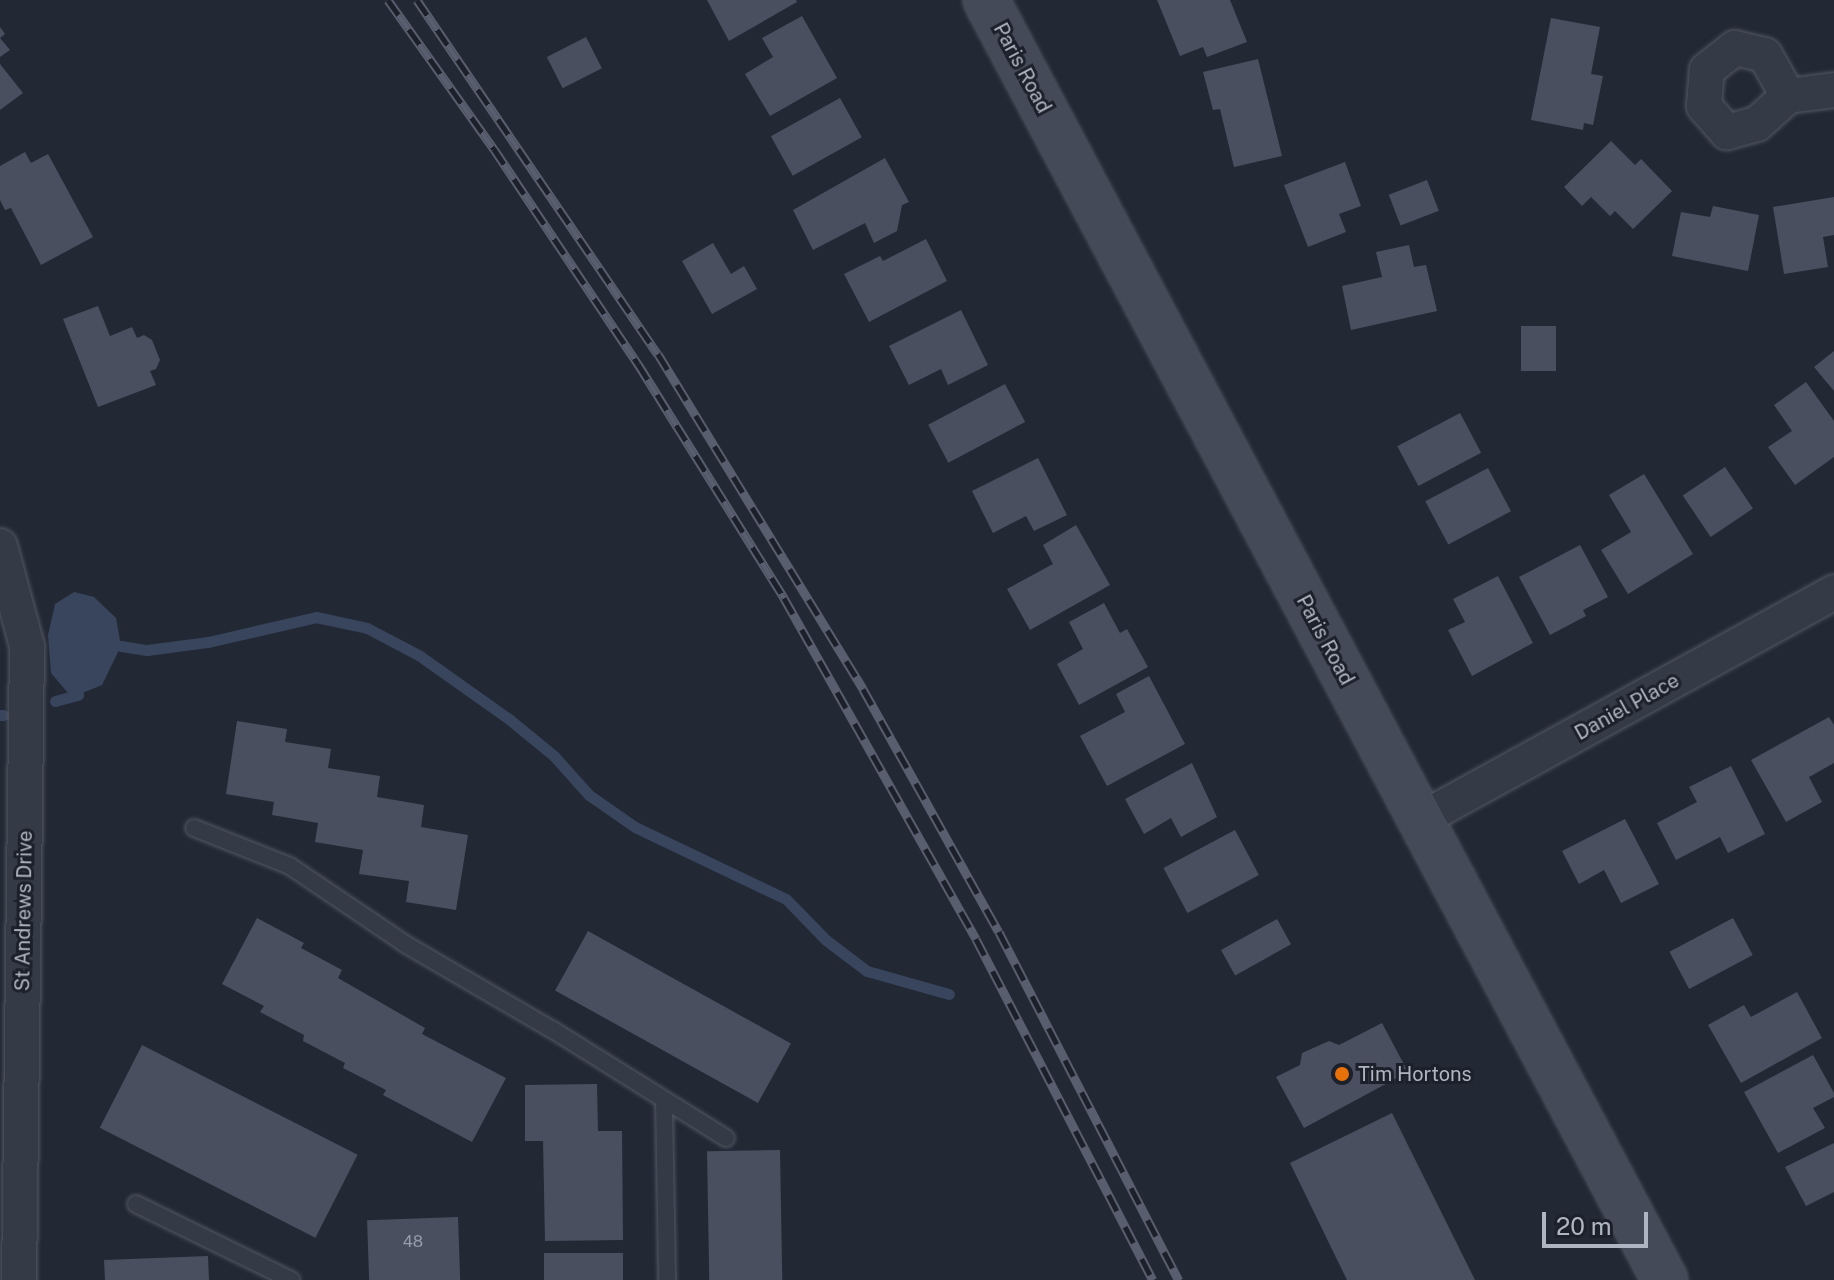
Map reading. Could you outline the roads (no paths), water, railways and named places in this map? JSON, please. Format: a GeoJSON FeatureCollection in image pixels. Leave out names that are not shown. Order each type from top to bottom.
{"type":"FeatureCollection","features":[{"type":"Feature","properties":{"kind":"main road","name":"Paris Road"},"geometry":{"type":"LineString","coordinates":[[986,0],[1665,1280]]}},
{"type":"Feature","properties":{"kind":"street"},"geometry":{"type":"LineString","coordinates":[[1788,96],[1834,90]]}},
{"type":"Feature","properties":{"kind":"street","name":"St Andrews Drive"},"geometry":{"type":"LineString","coordinates":[[0,546],[27,646],[19,1280]]}},
{"type":"Feature","properties":{"kind":"street","name":"Daniel Place"},"geometry":{"type":"LineString","coordinates":[[1420,820],[1831,599]]}},
{"type":"Feature","properties":{"kind":"lane"},"geometry":{"type":"LineString","coordinates":[[194,828],[290,866],[405,944],[553,1030],[726,1138]]}},
{"type":"Feature","properties":{"kind":"lane"},"geometry":{"type":"LineString","coordinates":[[664,1101],[667,1280]]}},
{"type":"Feature","properties":{"kind":"lane"},"geometry":{"type":"LineString","coordinates":[[136,1204],[291,1280]]}},
{"type":"Feature","properties":{"kind":"water"},"geometry":{"type":"Polygon","coordinates":[[[74,592],[94,597],[116,618],[121,646],[102,685],[78,695],[68,693],[51,673],[48,635],[55,604],[74,592]]]}},
{"type":"Feature","properties":{"kind":"waterway"},"geometry":{"type":"LineString","coordinates":[[121,646],[147,650],[208,642],[316,617],[367,628],[420,656],[509,719],[554,756],[589,795],[635,827],[786,899],[826,940],[867,971],[949,994]]}},
{"type":"Feature","properties":{"kind":"waterway"},"geometry":{"type":"LineString","coordinates":[[55,701],[78,695]]}},
{"type":"Feature","properties":{"kind":"railway"},"geometry":{"type":"LineString","coordinates":[[388,0],[494,149],[638,364],[784,598],[976,939],[1153,1280]]}},
{"type":"Feature","properties":{"kind":"railway"},"geometry":{"type":"LineString","coordinates":[[417,0],[658,354],[863,689],[999,932],[1179,1280]]}},
{"type":"Feature","properties":{"kind":"place","name":"Tim Hortons"},"geometry":{"type":"Point","coordinates":[1342,1074]}}]}
